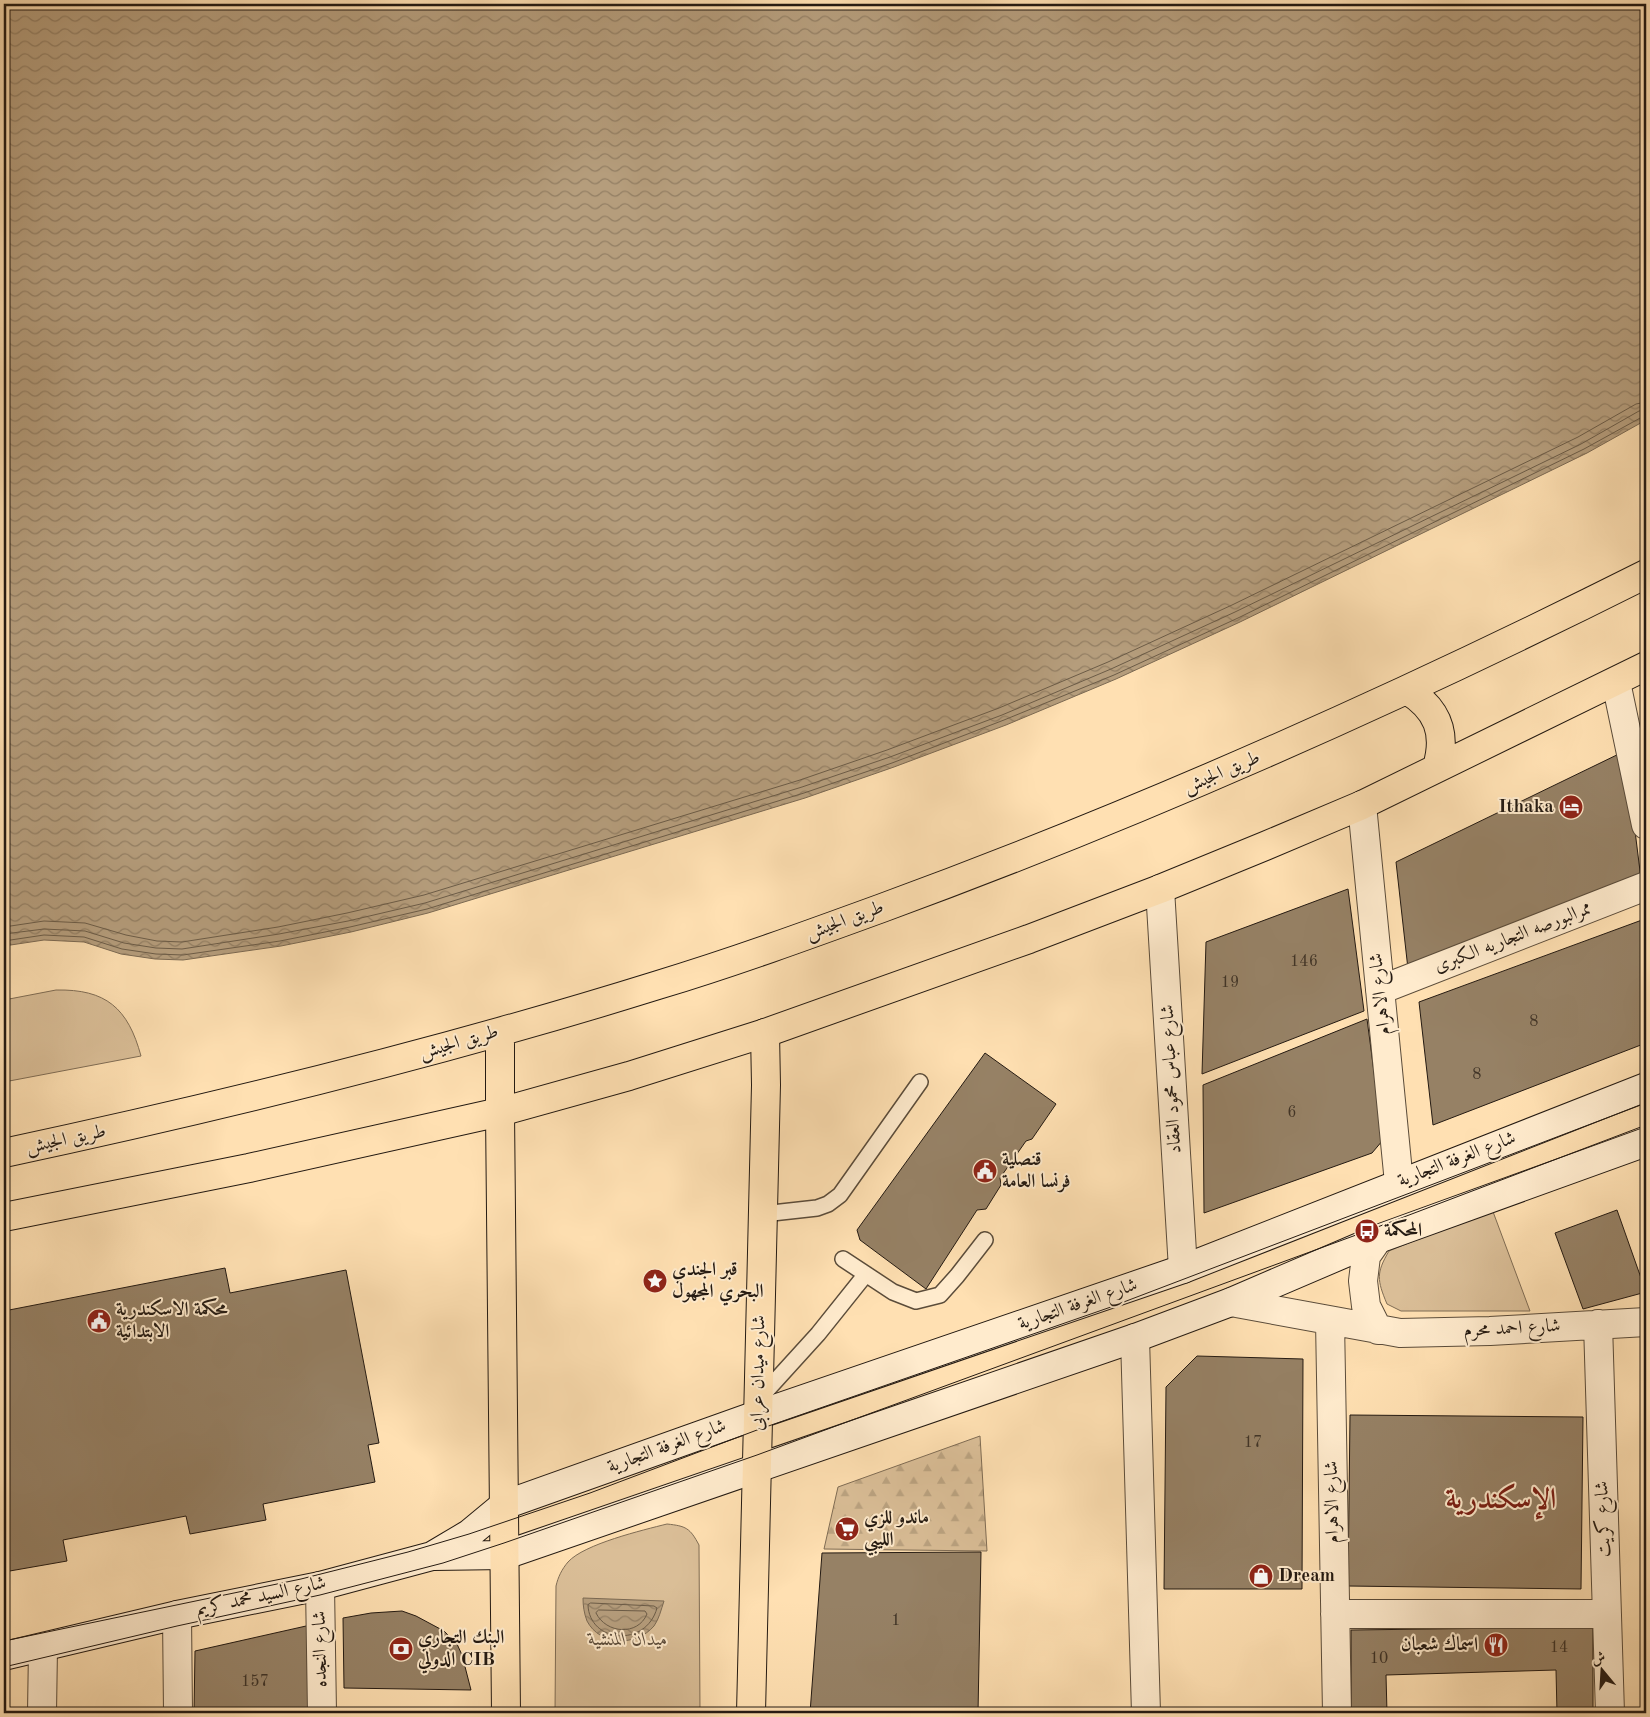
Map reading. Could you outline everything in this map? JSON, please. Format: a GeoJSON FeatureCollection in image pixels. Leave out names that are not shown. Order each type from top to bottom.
{"type":"FeatureCollection","features":[{"type":"Feature","properties":{"kind":"main road","name":"طريق الجيش"},"geometry":{"type":"LineString","coordinates":[[4,1153],[201,1110],[392,1062],[660,985],[818,931],[976,874],[1131,812],[1408,690],[1549,623],[1646,574]]}},
{"type":"Feature","properties":{"kind":"main road"},"geometry":{"type":"LineString","coordinates":[[4,1217],[249,1168],[500,1112],[629,1076],[765,1033],[1029,939],[1160,889],[1362,805],[1646,666]]}},
{"type":"Feature","properties":{"kind":"main road"},"geometry":{"type":"LineString","coordinates":[[1408,690],[1420,698],[1431,710],[1438,723],[1442,738],[1441,753],[1437,767]]}},
{"type":"Feature","properties":{"kind":"main road"},"geometry":{"type":"LineString","coordinates":[[500,1032],[506,1713]]}},
{"type":"Feature","properties":{"kind":"main road","name":"شارع ميدان عرابى"},"geometry":{"type":"LineString","coordinates":[[751,1713],[766,1085],[765,1033]]}},
{"type":"Feature","properties":{"kind":"street"},"geometry":{"type":"LineString","coordinates":[[1616,682],[1646,825]]}},
{"type":"Feature","properties":{"kind":"street","name":"شارع الاهرام"},"geometry":{"type":"LineString","coordinates":[[1362,805],[1399,1183]]}},
{"type":"Feature","properties":{"kind":"street","name":"ممرالبورصه التجاريه الكبرى"},"geometry":{"type":"LineString","coordinates":[[1380,990],[1646,886]]}},
{"type":"Feature","properties":{"kind":"street","name":"شارع عباس محمود العقاد"},"geometry":{"type":"LineString","coordinates":[[1160,889],[1183,1269]]}},
{"type":"Feature","properties":{"kind":"street","name":"شارع الغرفة التجارية"},"geometry":{"type":"LineString","coordinates":[[504,1505],[758,1407],[1183,1269],[1646,1087]]}},
{"type":"Feature","properties":{"kind":"street"},"geometry":{"type":"LineString","coordinates":[[432,1556],[504,1555],[1135,1338],[1231,1302],[1378,1239],[1646,1142]]}},
{"type":"Feature","properties":{"kind":"street"},"geometry":{"type":"LineString","coordinates":[[1378,1239],[1366,1256],[1363,1281],[1366,1306],[1378,1330]]}},
{"type":"Feature","properties":{"kind":"street","name":"شارع احمد محرم"},"geometry":{"type":"LineString","coordinates":[[1231,1302],[1400,1333],[1646,1322]]}},
{"type":"Feature","properties":{"kind":"street","name":"شارع الاهرام"},"geometry":{"type":"LineString","coordinates":[[1330,1321],[1337,1713]]}},
{"type":"Feature","properties":{"kind":"street","name":"شارع كريت"},"geometry":{"type":"LineString","coordinates":[[1598,1324],[1610,1713]]}},
{"type":"Feature","properties":{"kind":"street"},"geometry":{"type":"LineString","coordinates":[[1135,1338],[1146,1713]]}},
{"type":"Feature","properties":{"kind":"street","name":"شارع السيد محمد كريم"},"geometry":{"type":"LineString","coordinates":[[4,1656],[177,1615],[320,1586],[432,1556],[469,1534],[504,1505]]}},
{"type":"Feature","properties":{"kind":"street","name":"شارع النجده"},"geometry":{"type":"LineString","coordinates":[[320,1586],[322,1713]]}},
{"type":"Feature","properties":{"kind":"street"},"geometry":{"type":"LineString","coordinates":[[1335,1614],[1607,1614]]}},
{"type":"Feature","properties":{"kind":"street"},"geometry":{"type":"LineString","coordinates":[[177,1615],[178,1713]]}},
{"type":"Feature","properties":{"kind":"street"},"geometry":{"type":"LineString","coordinates":[[42,1713],[43,1648]]}},
{"type":"Feature","properties":{"kind":"lane"},"geometry":{"type":"LineString","coordinates":[[763,1214],[817,1208],[828,1204],[840,1195],[920,1082]]}},
{"type":"Feature","properties":{"kind":"lane"},"geometry":{"type":"LineString","coordinates":[[843,1259],[893,1292],[916,1301],[940,1295],[985,1240]]}},
{"type":"Feature","properties":{"kind":"lane"},"geometry":{"type":"LineString","coordinates":[[758,1407],[866,1274]]}},
{"type":"Feature","properties":{"kind":"green space"},"geometry":{"type":"Polygon","coordinates":[[[56,990],[89,993],[112,1005],[122,1014],[129,1025],[141,1056],[4,1082],[4,1000],[56,990]]]}},
{"type":"Feature","properties":{"kind":"green space"},"geometry":{"type":"Polygon","coordinates":[[[1492,1209],[1530,1311],[1401,1311],[1387,1304],[1379,1277],[1382,1265],[1389,1251],[1492,1209]]]}},
{"type":"Feature","properties":{"kind":"green space"},"geometry":{"type":"Polygon","coordinates":[[[980,1436],[987,1551],[824,1549],[838,1487],[980,1436]]]}},
{"type":"Feature","properties":{"kind":"green space","name":"ميدان المنشية"},"geometry":{"type":"Polygon","coordinates":[[[667,1524],[687,1529],[699,1545],[700,1713],[555,1713],[556,1586],[562,1570],[576,1555],[587,1549],[667,1524]]]}},
{"type":"Feature","properties":{"kind":"water"},"geometry":{"type":"Polygon","coordinates":[[[4,4],[1646,4],[1646,420],[1587,453],[1240,622],[1116,679],[1006,725],[805,798],[428,913],[351,932],[281,946],[183,960],[155,959],[121,954],[84,942],[44,940],[4,946],[4,4]]]}},
{"type":"Feature","properties":{"kind":"water"},"geometry":{"type":"Polygon","coordinates":[[[583,1598],[664,1601],[654,1626],[638,1638],[619,1641],[600,1635],[593,1629],[586,1618],[583,1598]]]}},
{"type":"Feature","properties":{"kind":"building","name":"Ithaka"},"geometry":{"type":"Polygon","coordinates":[[[1625,751],[1641,879],[1408,969],[1396,862],[1625,751]]]}},
{"type":"Feature","properties":{"kind":"building"},"geometry":{"type":"Polygon","coordinates":[[[1348,889],[1364,1011],[1202,1074],[1206,942],[1348,889]]]}},
{"type":"Feature","properties":{"kind":"building"},"geometry":{"type":"Polygon","coordinates":[[[1642,920],[1646,947],[1646,1043],[1433,1125],[1419,1002],[1642,920]]]}},
{"type":"Feature","properties":{"kind":"building"},"geometry":{"type":"Polygon","coordinates":[[[1367,1019],[1383,1140],[1372,1153],[1204,1213],[1203,1085],[1367,1019]]]}},
{"type":"Feature","properties":{"kind":"building"},"geometry":{"type":"Polygon","coordinates":[[[985,1053],[1056,1104],[1032,1139],[1026,1141],[1000,1178],[1001,1185],[986,1209],[977,1210],[926,1289],[860,1240],[857,1230],[985,1053]]]}},
{"type":"Feature","properties":{"kind":"building"},"geometry":{"type":"Polygon","coordinates":[[[1617,1210],[1646,1292],[1583,1309],[1555,1233],[1617,1210]]]}},
{"type":"Feature","properties":{"kind":"building"},"geometry":{"type":"Polygon","coordinates":[[[225,1268],[230,1293],[346,1270],[379,1443],[368,1445],[375,1482],[263,1504],[266,1520],[190,1534],[186,1516],[63,1540],[67,1561],[4,1572],[4,1311],[225,1268]]]}},
{"type":"Feature","properties":{"kind":"building"},"geometry":{"type":"Polygon","coordinates":[[[1197,1356],[1303,1359],[1302,1589],[1164,1589],[1166,1387],[1197,1356]]]}},
{"type":"Feature","properties":{"kind":"building"},"geometry":{"type":"Polygon","coordinates":[[[1350,1415],[1583,1417],[1581,1589],[1348,1586],[1350,1415]]]}},
{"type":"Feature","properties":{"kind":"building"},"geometry":{"type":"Polygon","coordinates":[[[981,1552],[978,1713],[810,1713],[822,1553],[981,1552]]]}},
{"type":"Feature","properties":{"kind":"building","name":"البنك التجاري الدولي CIB"},"geometry":{"type":"Polygon","coordinates":[[[402,1611],[416,1616],[444,1631],[457,1644],[462,1655],[471,1690],[344,1688],[343,1618],[371,1613],[402,1611]]]}},
{"type":"Feature","properties":{"kind":"building"},"geometry":{"type":"Polygon","coordinates":[[[315,1624],[314,1713],[194,1713],[195,1651],[315,1624]]]}},
{"type":"Feature","properties":{"kind":"building"},"geometry":{"type":"Polygon","coordinates":[[[1593,1627],[1593,1713],[1557,1713],[1556,1670],[1386,1675],[1387,1713],[1351,1713],[1351,1630],[1593,1627]]]}},
{"type":"Feature","properties":{"kind":"tram line"},"geometry":{"type":"LineString","coordinates":[[4,1641],[301,1579],[408,1552],[469,1534],[590,1493],[757,1430],[1108,1308],[1646,1103]]}},
{"type":"Feature","properties":{"kind":"tram line"},"geometry":{"type":"LineString","coordinates":[[4,1667],[177,1626],[320,1595],[443,1563],[504,1543],[757,1455],[1367,1231],[1646,1125]]}},
{"type":"Feature","properties":{"kind":"place","name":"Ithaka"},"geometry":{"type":"Point","coordinates":[1571,807]}},
{"type":"Feature","properties":{"kind":"place","name":"قنصلية فرنسا العامة"},"geometry":{"type":"Point","coordinates":[985,1171]}},
{"type":"Feature","properties":{"kind":"place","name":"المحكمة"},"geometry":{"type":"Point","coordinates":[1367,1231]}},
{"type":"Feature","properties":{"kind":"place","name":"قبر الجندي البحري المجهول"},"geometry":{"type":"Point","coordinates":[655,1281]}},
{"type":"Feature","properties":{"kind":"place","name":"محكمة الاسكندرية الابتدائية"},"geometry":{"type":"Point","coordinates":[99,1321]}},
{"type":"Feature","properties":{"kind":"place","name":"ماندو للزي الليبي"},"geometry":{"type":"Point","coordinates":[847,1529]}},
{"type":"Feature","properties":{"kind":"place","name":"Dream"},"geometry":{"type":"Point","coordinates":[1261,1576]}},
{"type":"Feature","properties":{"kind":"place","name":"اسماك شعبان"},"geometry":{"type":"Point","coordinates":[1496,1645]}},
{"type":"Feature","properties":{"kind":"place","name":"البنك التجاري الدولي CIB"},"geometry":{"type":"Point","coordinates":[401,1649]}},
{"type":"Feature","properties":{"kind":"district","name":"الإسكندرية"},"geometry":{"type":"Point","coordinates":[1501,1500]}}]}
